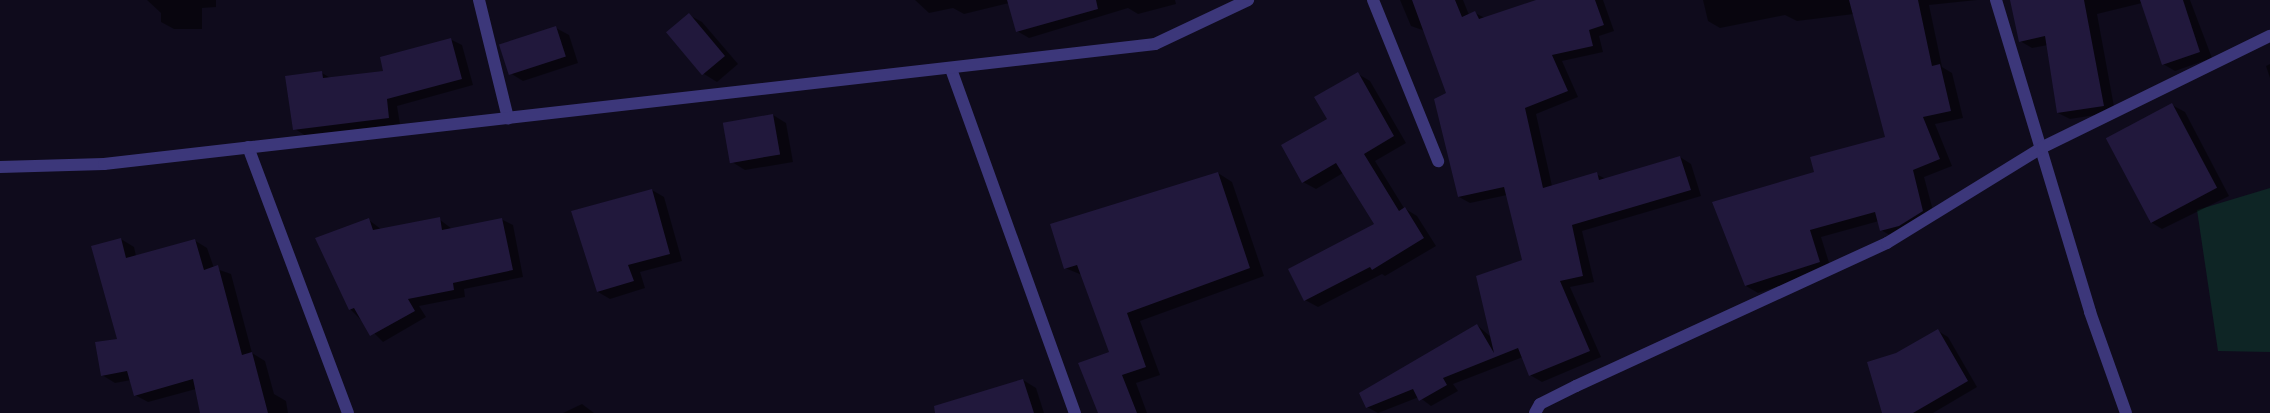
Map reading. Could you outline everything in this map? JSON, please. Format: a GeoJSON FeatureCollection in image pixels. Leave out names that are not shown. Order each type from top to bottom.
{"type":"FeatureCollection","features":[{"type":"Feature","properties":{"kind":"street"},"geometry":{"type":"LineString","coordinates":[[479,0],[508,118]]}},
{"type":"Feature","properties":{"kind":"street"},"geometry":{"type":"LineString","coordinates":[[0,167],[104,164],[950,69],[1155,44],[1248,0]]}},
{"type":"Feature","properties":{"kind":"street"},"geometry":{"type":"LineString","coordinates":[[1373,0],[1438,161]]}},
{"type":"Feature","properties":{"kind":"street"},"geometry":{"type":"LineString","coordinates":[[1996,0],[2043,147],[2090,312],[2126,413]]}},
{"type":"Feature","properties":{"kind":"street"},"geometry":{"type":"LineString","coordinates":[[1535,413],[1540,404],[1576,386],[1887,243],[2043,147],[2270,36]]}},
{"type":"Feature","properties":{"kind":"street"},"geometry":{"type":"LineString","coordinates":[[950,69],[1075,413]]}},
{"type":"Feature","properties":{"kind":"street"},"geometry":{"type":"LineString","coordinates":[[248,147],[348,413]]}},
{"type":"Feature","properties":{"kind":"green space"},"geometry":{"type":"Polygon","coordinates":[[[2270,188],[2270,352],[2218,351],[2197,210],[2270,188]]]}},
{"type":"Feature","properties":{"kind":"building"},"geometry":{"type":"Polygon","coordinates":[[[1007,0],[1096,0],[1098,9],[1016,32],[1007,0]]]}},
{"type":"Feature","properties":{"kind":"building"},"geometry":{"type":"Polygon","coordinates":[[[1412,0],[1455,0],[1462,17],[1475,11],[1479,19],[1536,0],[1595,0],[1604,25],[1589,30],[1593,46],[1552,55],[1568,91],[1525,108],[1543,188],[1597,172],[1599,180],[1680,156],[1691,190],[1572,225],[1583,276],[1560,281],[1590,351],[1529,376],[1518,348],[1443,378],[1447,385],[1419,401],[1413,389],[1366,408],[1359,393],[1477,324],[1494,353],[1476,276],[1522,260],[1504,187],[1458,197],[1434,99],[1446,93],[1412,0]]]}},
{"type":"Feature","properties":{"kind":"building"},"geometry":{"type":"Polygon","coordinates":[[[1849,0],[1918,0],[1932,66],[1940,64],[1951,111],[1923,117],[1940,159],[1913,170],[1923,211],[1899,226],[1880,231],[1875,212],[1810,230],[1820,262],[1745,286],[1712,202],[1814,172],[1810,157],[1885,137],[1849,0]]]}},
{"type":"Feature","properties":{"kind":"building"},"geometry":{"type":"Polygon","coordinates":[[[2010,0],[2084,0],[2104,106],[2057,113],[2045,36],[2019,42],[2010,0]]]}},
{"type":"Feature","properties":{"kind":"building"},"geometry":{"type":"Polygon","coordinates":[[[2140,0],[2183,0],[2200,52],[2162,65],[2140,0]]]}},
{"type":"Feature","properties":{"kind":"building"},"geometry":{"type":"Polygon","coordinates":[[[689,13],[725,56],[702,75],[666,32],[689,13]]]}},
{"type":"Feature","properties":{"kind":"building"},"geometry":{"type":"Polygon","coordinates":[[[556,26],[566,56],[509,75],[499,45],[556,26]]]}},
{"type":"Feature","properties":{"kind":"building"},"geometry":{"type":"Polygon","coordinates":[[[451,38],[462,79],[387,99],[389,118],[293,130],[285,76],[322,71],[323,78],[383,71],[380,57],[451,38]]]}},
{"type":"Feature","properties":{"kind":"building"},"geometry":{"type":"Polygon","coordinates":[[[1358,72],[1394,136],[1364,154],[1399,211],[1405,207],[1424,238],[1372,270],[1370,267],[1304,301],[1288,269],[1374,224],[1336,163],[1302,183],[1281,145],[1327,119],[1314,97],[1358,72]]]}},
{"type":"Feature","properties":{"kind":"building"},"geometry":{"type":"Polygon","coordinates":[[[2172,103],[2217,188],[2151,223],[2106,138],[2172,103]]]}},
{"type":"Feature","properties":{"kind":"building"},"geometry":{"type":"Polygon","coordinates":[[[773,114],[780,154],[730,163],[723,123],[773,114]]]}},
{"type":"Feature","properties":{"kind":"building"},"geometry":{"type":"Polygon","coordinates":[[[1218,172],[1250,268],[1127,313],[1146,367],[1122,375],[1137,413],[1098,413],[1078,363],[1109,352],[1077,265],[1064,269],[1050,224],[1218,172]]]}},
{"type":"Feature","properties":{"kind":"building"},"geometry":{"type":"Polygon","coordinates":[[[652,189],[670,254],[628,265],[634,281],[597,292],[571,211],[652,189]]]}},
{"type":"Feature","properties":{"kind":"building"},"geometry":{"type":"Polygon","coordinates":[[[440,217],[442,230],[502,218],[513,270],[453,283],[454,290],[408,299],[415,311],[370,336],[354,308],[349,310],[315,238],[369,218],[373,230],[440,217]]]}},
{"type":"Feature","properties":{"kind":"building"},"geometry":{"type":"Polygon","coordinates":[[[121,238],[126,258],[195,239],[204,270],[218,265],[242,355],[252,352],[268,413],[200,413],[193,379],[134,396],[127,371],[101,376],[95,342],[117,339],[91,246],[121,238]]]}},
{"type":"Feature","properties":{"kind":"building"},"geometry":{"type":"Polygon","coordinates":[[[1938,329],[1968,381],[1913,413],[1882,413],[1867,362],[1896,353],[1938,329]]]}},
{"type":"Feature","properties":{"kind":"building"},"geometry":{"type":"Polygon","coordinates":[[[1023,379],[1034,413],[935,413],[934,406],[1023,379]]]}}]}
